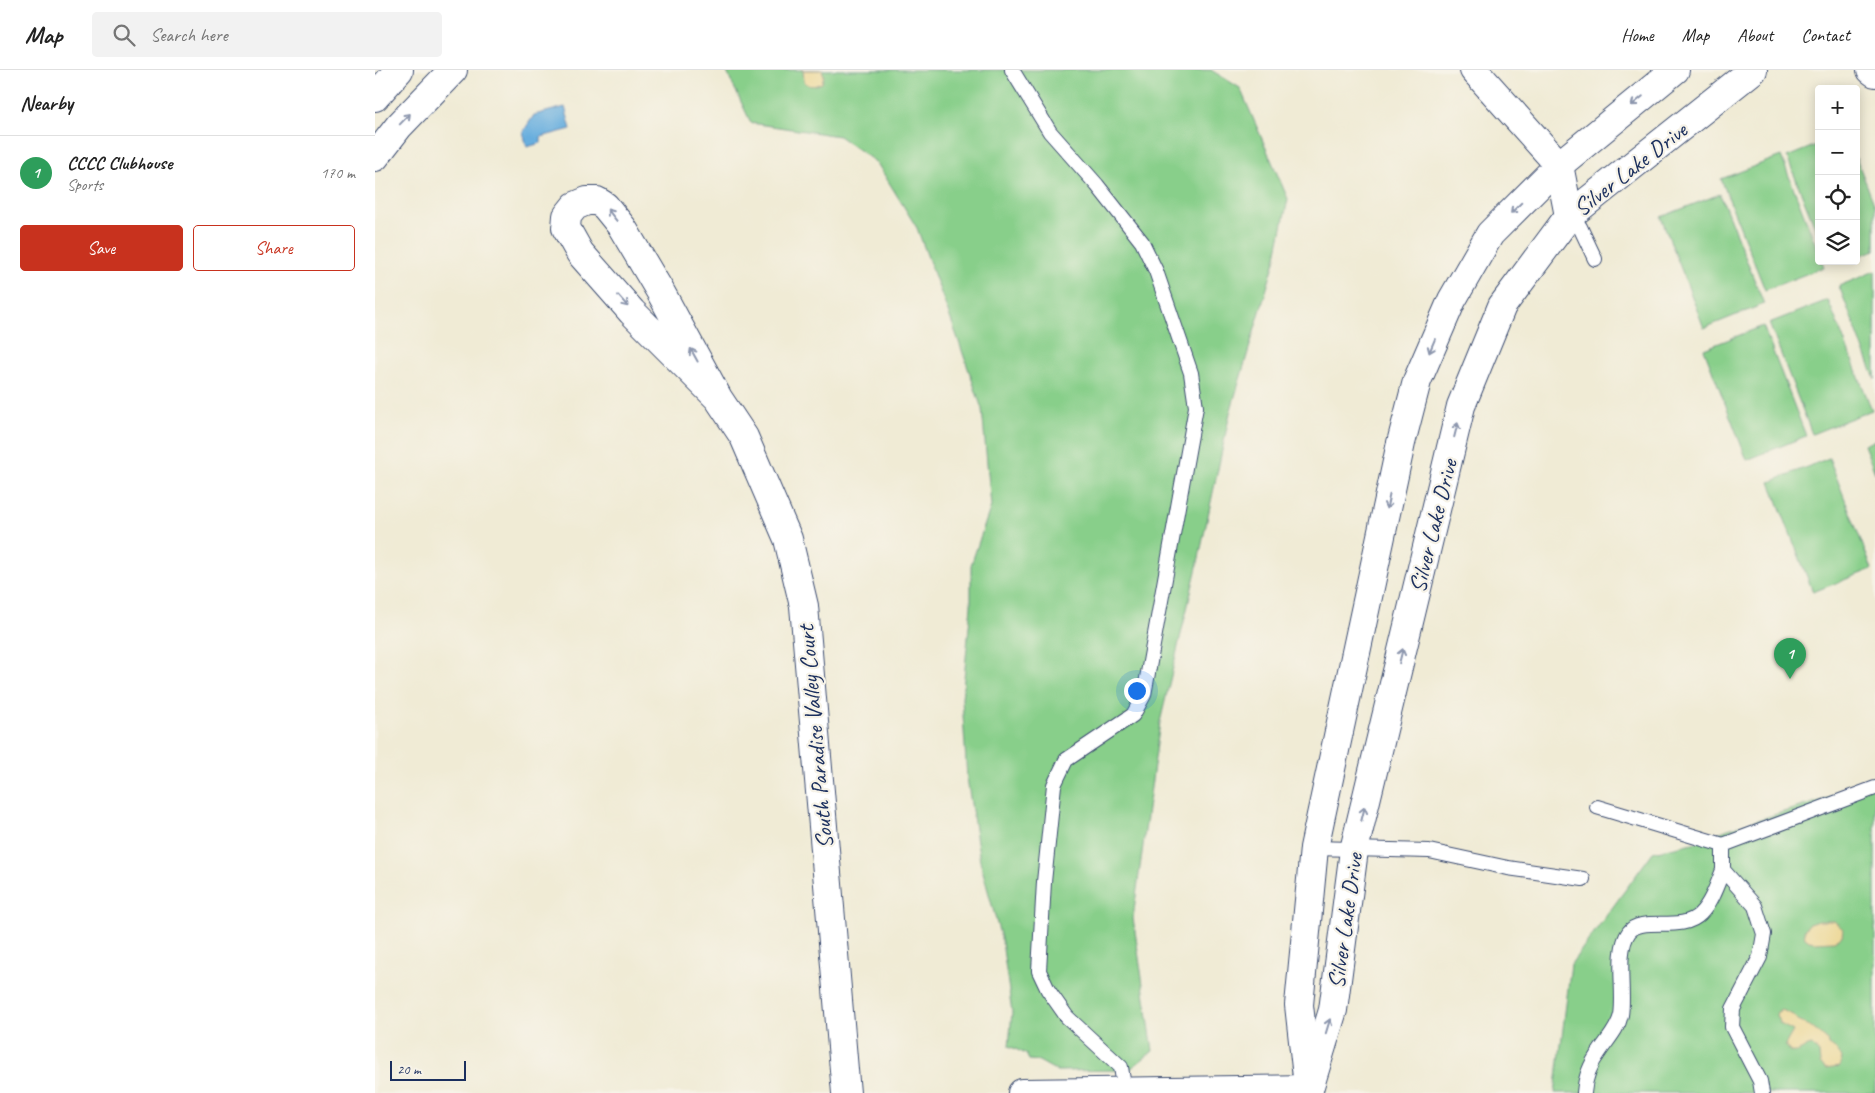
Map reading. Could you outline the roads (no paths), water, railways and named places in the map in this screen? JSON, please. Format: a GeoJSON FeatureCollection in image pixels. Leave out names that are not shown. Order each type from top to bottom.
{"type":"FeatureCollection","features":[{"type":"Feature","properties":{"kind":"street"},"geometry":{"type":"LineString","coordinates":[[375,97],[399,70]]}},
{"type":"Feature","properties":{"kind":"street"},"geometry":{"type":"LineString","coordinates":[[375,158],[399,126],[453,70]]}},
{"type":"Feature","properties":{"kind":"street"},"geometry":{"type":"LineString","coordinates":[[1474,70],[1559,165],[1569,216]]}},
{"type":"Feature","properties":{"kind":"street","name":"Silver Lake Drive"},"geometry":{"type":"LineString","coordinates":[[1309,1091],[1299,1005],[1314,848],[1401,443],[1417,381],[1452,300],[1490,234],[1559,165],[1675,70]]}},
{"type":"Feature","properties":{"kind":"street","name":"Silver Lake Drive"},"geometry":{"type":"LineString","coordinates":[[1309,1091],[1333,1010],[1354,850],[1461,406],[1502,306],[1569,216],[1753,70]]}},
{"type":"Feature","properties":{"kind":"street"},"geometry":{"type":"LineString","coordinates":[[1871,70],[1875,73]]}},
{"type":"Feature","properties":{"kind":"street","name":"South Paradise Valley Court"},"geometry":{"type":"LineString","coordinates":[[718,398],[632,312],[580,253],[566,228],[567,216],[575,206],[587,201],[597,201],[605,206],[622,227],[660,291],[718,398],[744,437],[788,539],[804,606],[846,1093]]}},
{"type":"Feature","properties":{"kind":"street"},"geometry":{"type":"LineString","coordinates":[[1022,1093],[1309,1091]]}},
{"type":"Feature","properties":{"kind":"lane"},"geometry":{"type":"LineString","coordinates":[[1012,70],[1050,132],[1097,185],[1142,242],[1156,271],[1191,373],[1195,407],[1144,694],[1133,716],[1066,760],[1054,785],[1044,882],[1039,971],[1048,990],[1067,1017],[1121,1067],[1125,1092]]}},
{"type":"Feature","properties":{"kind":"lane"},"geometry":{"type":"LineString","coordinates":[[1569,216],[1580,227],[1595,258]]}},
{"type":"Feature","properties":{"kind":"lane"},"geometry":{"type":"LineString","coordinates":[[1597,806],[1723,845],[1875,788]]}},
{"type":"Feature","properties":{"kind":"lane"},"geometry":{"type":"LineString","coordinates":[[1584,1093],[1591,1067],[1599,1051],[1613,1033],[1621,1016],[1622,948],[1629,931],[1640,925],[1685,924],[1700,916],[1708,904],[1723,870],[1723,845]]}},
{"type":"Feature","properties":{"kind":"lane"},"geometry":{"type":"LineString","coordinates":[[1314,848],[1429,852],[1508,868],[1583,878]]}},
{"type":"Feature","properties":{"kind":"lane"},"geometry":{"type":"LineString","coordinates":[[1723,870],[1755,906],[1764,934],[1760,956],[1733,1009],[1732,1027],[1760,1082],[1762,1093]]}},
{"type":"Feature","properties":{"kind":"water"},"geometry":{"type":"Polygon","coordinates":[[[565,107],[571,129],[541,137],[541,143],[527,147],[523,132],[534,115],[565,107]]]}},
{"type":"Feature","properties":{"kind":"place","name":"CCCC Clubhouse"},"geometry":{"type":"Point","coordinates":[1790,679]}}]}
